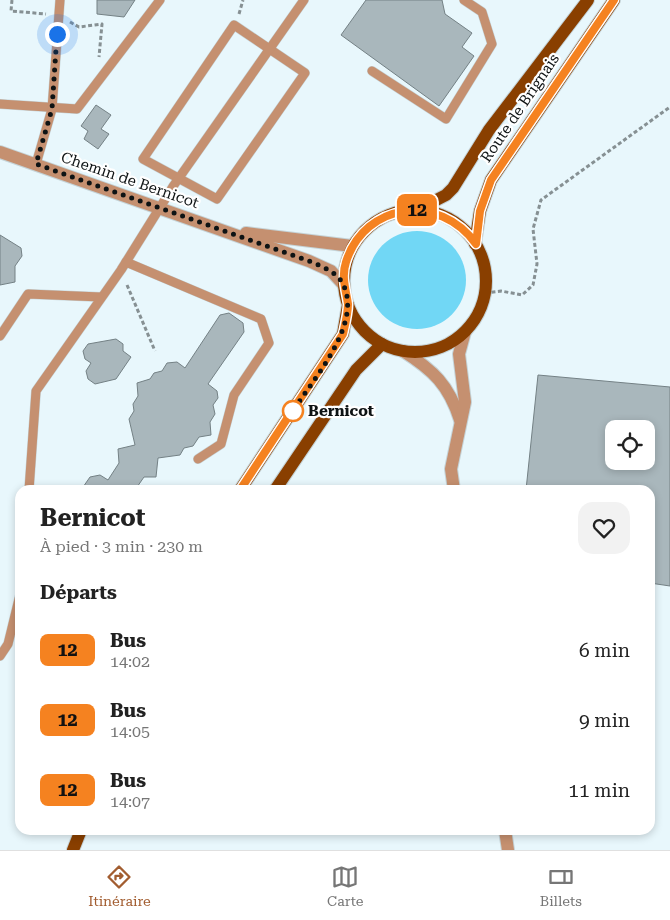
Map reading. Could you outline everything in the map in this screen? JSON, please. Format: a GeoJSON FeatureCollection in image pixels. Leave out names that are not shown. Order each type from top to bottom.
{"type":"FeatureCollection","features":[{"type":"Feature","properties":{"kind":"main road","name":"Route de Brignais"},"geometry":{"type":"LineString","coordinates":[[417,210],[446,195],[453,188],[489,130],[588,0]]}},
{"type":"Feature","properties":{"kind":"main road","name":"Route de Brignais"},"geometry":{"type":"LineString","coordinates":[[476,244],[480,211],[491,180],[614,0]]}},
{"type":"Feature","properties":{"kind":"main road"},"geometry":{"type":"LineString","coordinates":[[417,210],[452,219],[468,232],[476,244],[480,250],[486,272],[485,294],[478,314],[464,332],[446,345],[425,351],[403,351],[382,344],[362,328],[348,306],[343,284],[345,264],[352,246],[367,227],[387,215],[417,210]]}},
{"type":"Feature","properties":{"kind":"main road"},"geometry":{"type":"LineString","coordinates":[[243,485],[343,334],[348,306]]}},
{"type":"Feature","properties":{"kind":"main road"},"geometry":{"type":"LineString","coordinates":[[278,485],[356,370],[382,344]]}},
{"type":"Feature","properties":{"kind":"main road"},"geometry":{"type":"LineString","coordinates":[[73,850],[75,835]]}},
{"type":"Feature","properties":{"kind":"main road"},"geometry":{"type":"LineString","coordinates":[[73,850],[79,835]]}},
{"type":"Feature","properties":{"kind":"street","name":"Chemin de Bernicot"},"geometry":{"type":"LineString","coordinates":[[0,152],[309,261],[331,271],[343,284]]}},
{"type":"Feature","properties":{"kind":"street","name":"Chemin de Bernicot"},"geometry":{"type":"LineString","coordinates":[[222,230],[352,246]]}},
{"type":"Feature","properties":{"kind":"street"},"geometry":{"type":"LineString","coordinates":[[453,485],[451,469],[465,402],[459,354],[464,332]]}},
{"type":"Feature","properties":{"kind":"street"},"geometry":{"type":"LineString","coordinates":[[403,351],[428,367],[446,387],[455,404],[460,422]]}},
{"type":"Feature","properties":{"kind":"street"},"geometry":{"type":"LineString","coordinates":[[506,835],[508,850]]}},
{"type":"Feature","properties":{"kind":"lane"},"geometry":{"type":"LineString","coordinates":[[36,164],[52,109],[60,0]]}},
{"type":"Feature","properties":{"kind":"lane"},"geometry":{"type":"LineString","coordinates":[[0,104],[52,109],[77,109],[160,0]]}},
{"type":"Feature","properties":{"kind":"lane"},"geometry":{"type":"LineString","coordinates":[[29,485],[36,391],[124,266],[179,180],[304,0]]}},
{"type":"Feature","properties":{"kind":"lane"},"geometry":{"type":"LineString","coordinates":[[372,71],[446,119],[492,44],[482,12],[464,0]]}},
{"type":"Feature","properties":{"kind":"lane"},"geometry":{"type":"LineString","coordinates":[[234,25],[305,73],[217,199],[179,180],[143,159],[234,25]]}},
{"type":"Feature","properties":{"kind":"lane"},"geometry":{"type":"LineString","coordinates":[[124,266],[260,319],[269,343],[234,394],[221,444],[198,459]]}},
{"type":"Feature","properties":{"kind":"lane"},"geometry":{"type":"LineString","coordinates":[[0,336],[28,294],[101,297]]}},
{"type":"Feature","properties":{"kind":"lane"},"geometry":{"type":"LineString","coordinates":[[0,656],[8,644],[15,615]]}},
{"type":"Feature","properties":{"kind":"path"},"geometry":{"type":"LineString","coordinates":[[485,294],[501,291],[522,295],[533,285],[537,264],[533,229],[541,200],[670,107]]}},
{"type":"Feature","properties":{"kind":"path"},"geometry":{"type":"LineString","coordinates":[[124,266],[155,351]]}},
{"type":"Feature","properties":{"kind":"shaded area"},"geometry":{"type":"Polygon","coordinates":[[[417,231],[436,234],[452,245],[463,261],[466,280],[463,299],[452,315],[436,326],[417,329],[398,326],[382,315],[371,299],[368,280],[371,261],[382,245],[398,234],[417,231]]]}},
{"type":"Feature","properties":{"kind":"building"},"geometry":{"type":"Polygon","coordinates":[[[97,0],[135,0],[124,17],[97,14],[97,0]]]}},
{"type":"Feature","properties":{"kind":"building"},"geometry":{"type":"Polygon","coordinates":[[[366,0],[442,0],[445,14],[472,33],[462,47],[474,56],[439,106],[341,35],[366,0]]]}},
{"type":"Feature","properties":{"kind":"building"},"geometry":{"type":"Polygon","coordinates":[[[96,105],[111,115],[101,129],[109,134],[98,149],[84,139],[88,131],[81,126],[96,105]]]}},
{"type":"Feature","properties":{"kind":"building"},"geometry":{"type":"Polygon","coordinates":[[[0,235],[21,248],[22,256],[15,266],[15,282],[0,285],[0,235]]]}},
{"type":"Feature","properties":{"kind":"building"},"geometry":{"type":"Polygon","coordinates":[[[229,313],[243,323],[244,332],[208,384],[217,391],[218,398],[213,405],[215,414],[210,422],[211,435],[199,437],[193,446],[184,448],[180,455],[158,458],[156,477],[144,477],[138,485],[84,485],[90,477],[100,475],[108,480],[119,463],[118,449],[135,445],[129,419],[134,411],[133,404],[138,396],[137,383],[150,379],[154,373],[162,371],[167,363],[177,362],[185,368],[220,315],[229,313]]]}},
{"type":"Feature","properties":{"kind":"building"},"geometry":{"type":"Polygon","coordinates":[[[116,339],[123,344],[123,351],[131,357],[116,379],[95,384],[88,379],[86,371],[91,363],[85,359],[83,351],[88,344],[116,339]]]}},
{"type":"Feature","properties":{"kind":"building"},"geometry":{"type":"Polygon","coordinates":[[[538,375],[670,387],[670,586],[655,584],[655,485],[527,485],[538,375]]]}},
{"type":"Feature","properties":{"kind":"bus line","name":"12"},"geometry":{"type":"LineString","coordinates":[[243,485],[343,334],[348,306],[343,284],[345,264],[352,246],[367,227],[387,215],[417,210],[433,212],[452,219],[468,232],[476,244],[480,211],[491,180],[614,0]]}},
{"type":"Feature","properties":{"kind":"place","name":"Bernicot"},"geometry":{"type":"Point","coordinates":[293,411]}},
{"type":"Feature","properties":{"kind":"route"},"geometry":{"type":"LineString","coordinates":[[57,34],[52,109],[36,164],[309,261],[331,271],[343,284],[348,306],[343,334],[293,411]]}}]}
